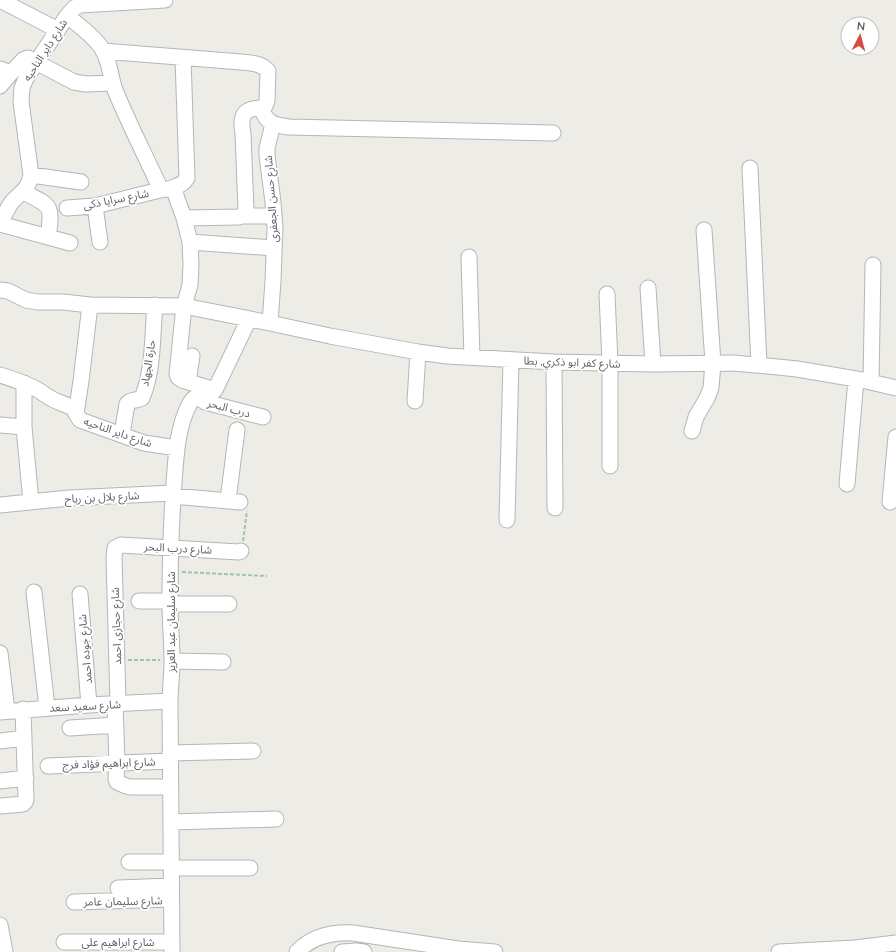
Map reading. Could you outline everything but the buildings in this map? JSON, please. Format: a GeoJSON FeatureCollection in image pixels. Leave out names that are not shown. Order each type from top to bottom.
{"type":"FeatureCollection","features":[{"type":"Feature","properties":{"kind":"street"},"geometry":{"type":"LineString","coordinates":[[0,0],[58,30]]}},
{"type":"Feature","properties":{"kind":"street","name":"شارع داير الناحيه"},"geometry":{"type":"LineString","coordinates":[[31,175],[21,94],[26,78],[58,30],[70,8],[80,5],[165,0]]}},
{"type":"Feature","properties":{"kind":"street"},"geometry":{"type":"LineString","coordinates":[[70,8],[103,51],[122,105],[165,189],[172,190],[175,193],[184,218],[190,242],[191,264],[190,280],[184,306],[176,374],[178,378],[182,380],[215,390]]}},
{"type":"Feature","properties":{"kind":"street"},"geometry":{"type":"LineString","coordinates":[[103,51],[241,62],[260,64],[265,67],[268,71],[267,101],[265,106],[245,112],[241,122],[243,134],[246,210],[242,216]]}},
{"type":"Feature","properties":{"kind":"street"},"geometry":{"type":"LineString","coordinates":[[0,86],[6,71],[26,58],[74,82],[86,84],[113,83]]}},
{"type":"Feature","properties":{"kind":"street","name":"شارع سرايا ذكى"},"geometry":{"type":"LineString","coordinates":[[67,208],[95,206],[184,183],[188,173],[183,58]]}},
{"type":"Feature","properties":{"kind":"street"},"geometry":{"type":"LineString","coordinates":[[262,108],[265,118],[273,124],[289,127],[553,133]]}},
{"type":"Feature","properties":{"kind":"street","name":"شارع حسن الجعفرى"},"geometry":{"type":"LineString","coordinates":[[270,323],[275,228],[267,148],[273,124]]}},
{"type":"Feature","properties":{"kind":"street"},"geometry":{"type":"LineString","coordinates":[[750,168],[758,365]]}},
{"type":"Feature","properties":{"kind":"street"},"geometry":{"type":"LineString","coordinates":[[70,243],[0,224],[6,202],[24,192],[31,175],[81,182]]}},
{"type":"Feature","properties":{"kind":"street"},"geometry":{"type":"LineString","coordinates":[[24,192],[46,203],[49,207],[50,226],[48,237]]}},
{"type":"Feature","properties":{"kind":"street"},"geometry":{"type":"LineString","coordinates":[[95,206],[100,242]]}},
{"type":"Feature","properties":{"kind":"street"},"geometry":{"type":"LineString","coordinates":[[184,218],[273,216]]}},
{"type":"Feature","properties":{"kind":"street"},"geometry":{"type":"LineString","coordinates":[[692,431],[696,417],[711,388],[713,363],[704,230]]}},
{"type":"Feature","properties":{"kind":"street"},"geometry":{"type":"LineString","coordinates":[[190,242],[274,248]]}},
{"type":"Feature","properties":{"kind":"street"},"geometry":{"type":"LineString","coordinates":[[469,257],[472,358]]}},
{"type":"Feature","properties":{"kind":"street"},"geometry":{"type":"LineString","coordinates":[[871,382],[873,265]]}},
{"type":"Feature","properties":{"kind":"street"},"geometry":{"type":"LineString","coordinates":[[648,288],[653,364]]}},
{"type":"Feature","properties":{"kind":"street"},"geometry":{"type":"LineString","coordinates":[[0,290],[8,291],[26,300],[37,302],[63,302],[90,305],[184,306],[249,319],[215,390],[211,393],[197,396]]}},
{"type":"Feature","properties":{"kind":"street"},"geometry":{"type":"LineString","coordinates":[[607,294],[610,363],[610,466]]}},
{"type":"Feature","properties":{"kind":"street"},"geometry":{"type":"LineString","coordinates":[[76,414],[90,305]]}},
{"type":"Feature","properties":{"kind":"street","name":"حارة الجهاد"},"geometry":{"type":"LineString","coordinates":[[122,434],[127,404],[142,398],[147,381],[151,357],[155,305]]}},
{"type":"Feature","properties":{"kind":"street","name":"شارع كفر ابو ذكري, بطا"},"geometry":{"type":"LineString","coordinates":[[249,319],[330,336],[447,356],[554,362],[653,364],[713,363],[758,365],[856,379],[896,388]]}},
{"type":"Feature","properties":{"kind":"street"},"geometry":{"type":"LineString","coordinates":[[415,401],[418,352]]}},
{"type":"Feature","properties":{"kind":"street"},"geometry":{"type":"LineString","coordinates":[[188,382],[192,356]]}},
{"type":"Feature","properties":{"kind":"street"},"geometry":{"type":"LineString","coordinates":[[507,520],[511,360]]}},
{"type":"Feature","properties":{"kind":"street"},"geometry":{"type":"LineString","coordinates":[[554,362],[555,508]]}},
{"type":"Feature","properties":{"kind":"street","name":"شارع داير الناحيه"},"geometry":{"type":"LineString","coordinates":[[0,375],[24,383],[39,390],[51,399],[68,406],[75,410],[80,420],[148,444],[177,448]]}},
{"type":"Feature","properties":{"kind":"street"},"geometry":{"type":"LineString","coordinates":[[847,484],[856,379]]}},
{"type":"Feature","properties":{"kind":"street"},"geometry":{"type":"LineString","coordinates":[[24,383],[24,427],[31,502]]}},
{"type":"Feature","properties":{"kind":"street","name":"درب البحر"},"geometry":{"type":"LineString","coordinates":[[197,396],[205,402],[263,417]]}},
{"type":"Feature","properties":{"kind":"street","name":"شارع سليمان عبد العزيز"},"geometry":{"type":"LineString","coordinates":[[172,947],[170,702],[172,661],[170,547],[177,448],[182,424],[190,402],[197,396]]}},
{"type":"Feature","properties":{"kind":"street"},"geometry":{"type":"LineString","coordinates":[[0,425],[24,427]]}},
{"type":"Feature","properties":{"kind":"street"},"geometry":{"type":"LineString","coordinates":[[234,501],[237,430]]}},
{"type":"Feature","properties":{"kind":"street"},"geometry":{"type":"LineString","coordinates":[[890,502],[896,437]]}},
{"type":"Feature","properties":{"kind":"street","name":"شارع بلال بن رباح"},"geometry":{"type":"LineString","coordinates":[[0,505],[69,498],[173,494],[234,501]]}},
{"type":"Feature","properties":{"kind":"street","name":"شارع درب البحر"},"geometry":{"type":"LineString","coordinates":[[115,548],[121,545],[241,551]]}},
{"type":"Feature","properties":{"kind":"street","name":"شارع حجازى احمد"},"geometry":{"type":"LineString","coordinates":[[115,548],[117,659],[116,725],[118,763],[116,779],[120,784],[130,787],[170,787]]}},
{"type":"Feature","properties":{"kind":"street"},"geometry":{"type":"LineString","coordinates":[[34,592],[47,708]]}},
{"type":"Feature","properties":{"kind":"street","name":"شارع جوده احمد"},"geometry":{"type":"LineString","coordinates":[[80,594],[89,705]]}},
{"type":"Feature","properties":{"kind":"street"},"geometry":{"type":"LineString","coordinates":[[139,601],[229,604]]}},
{"type":"Feature","properties":{"kind":"street"},"geometry":{"type":"LineString","coordinates":[[0,653],[4,711]]}},
{"type":"Feature","properties":{"kind":"street"},"geometry":{"type":"LineString","coordinates":[[172,661],[223,662]]}},
{"type":"Feature","properties":{"kind":"street","name":"شارع سعيد سعد"},"geometry":{"type":"LineString","coordinates":[[4,711],[89,705],[170,702]]}},
{"type":"Feature","properties":{"kind":"street"},"geometry":{"type":"LineString","coordinates":[[0,806],[23,804],[26,800],[23,709]]}},
{"type":"Feature","properties":{"kind":"street"},"geometry":{"type":"LineString","coordinates":[[70,728],[116,725]]}},
{"type":"Feature","properties":{"kind":"street"},"geometry":{"type":"LineString","coordinates":[[0,741],[24,738]]}},
{"type":"Feature","properties":{"kind":"street","name":"شارع ابراهيم فؤاد فرج"},"geometry":{"type":"LineString","coordinates":[[48,766],[118,763],[170,757],[253,751]]}},
{"type":"Feature","properties":{"kind":"street"},"geometry":{"type":"LineString","coordinates":[[0,781],[26,778]]}},
{"type":"Feature","properties":{"kind":"street"},"geometry":{"type":"LineString","coordinates":[[170,822],[276,819]]}},
{"type":"Feature","properties":{"kind":"street"},"geometry":{"type":"LineString","coordinates":[[129,862],[250,868]]}},
{"type":"Feature","properties":{"kind":"street"},"geometry":{"type":"LineString","coordinates":[[118,888],[171,893]]}},
{"type":"Feature","properties":{"kind":"street","name":"شارع سليمان عامر"},"geometry":{"type":"LineString","coordinates":[[74,902],[171,893]]}},
{"type":"Feature","properties":{"kind":"street"},"geometry":{"type":"LineString","coordinates":[[0,925],[5,952]]}},
{"type":"Feature","properties":{"kind":"street"},"geometry":{"type":"LineString","coordinates":[[298,952],[316,938],[340,932],[458,949],[495,952]]}},
{"type":"Feature","properties":{"kind":"street","name":"شارع ابراهيم على"},"geometry":{"type":"LineString","coordinates":[[64,942],[172,947]]}},
{"type":"Feature","properties":{"kind":"street"},"geometry":{"type":"LineString","coordinates":[[779,952],[855,948],[896,943]]}},
{"type":"Feature","properties":{"kind":"street"},"geometry":{"type":"LineString","coordinates":[[342,952],[364,952]]}},
{"type":"Feature","properties":{"kind":"path"},"geometry":{"type":"LineString","coordinates":[[234,501],[245,504],[247,508],[241,551]]}},
{"type":"Feature","properties":{"kind":"path"},"geometry":{"type":"LineString","coordinates":[[171,571],[267,576]]}},
{"type":"Feature","properties":{"kind":"path"},"geometry":{"type":"LineString","coordinates":[[117,659],[172,661]]}}]}
